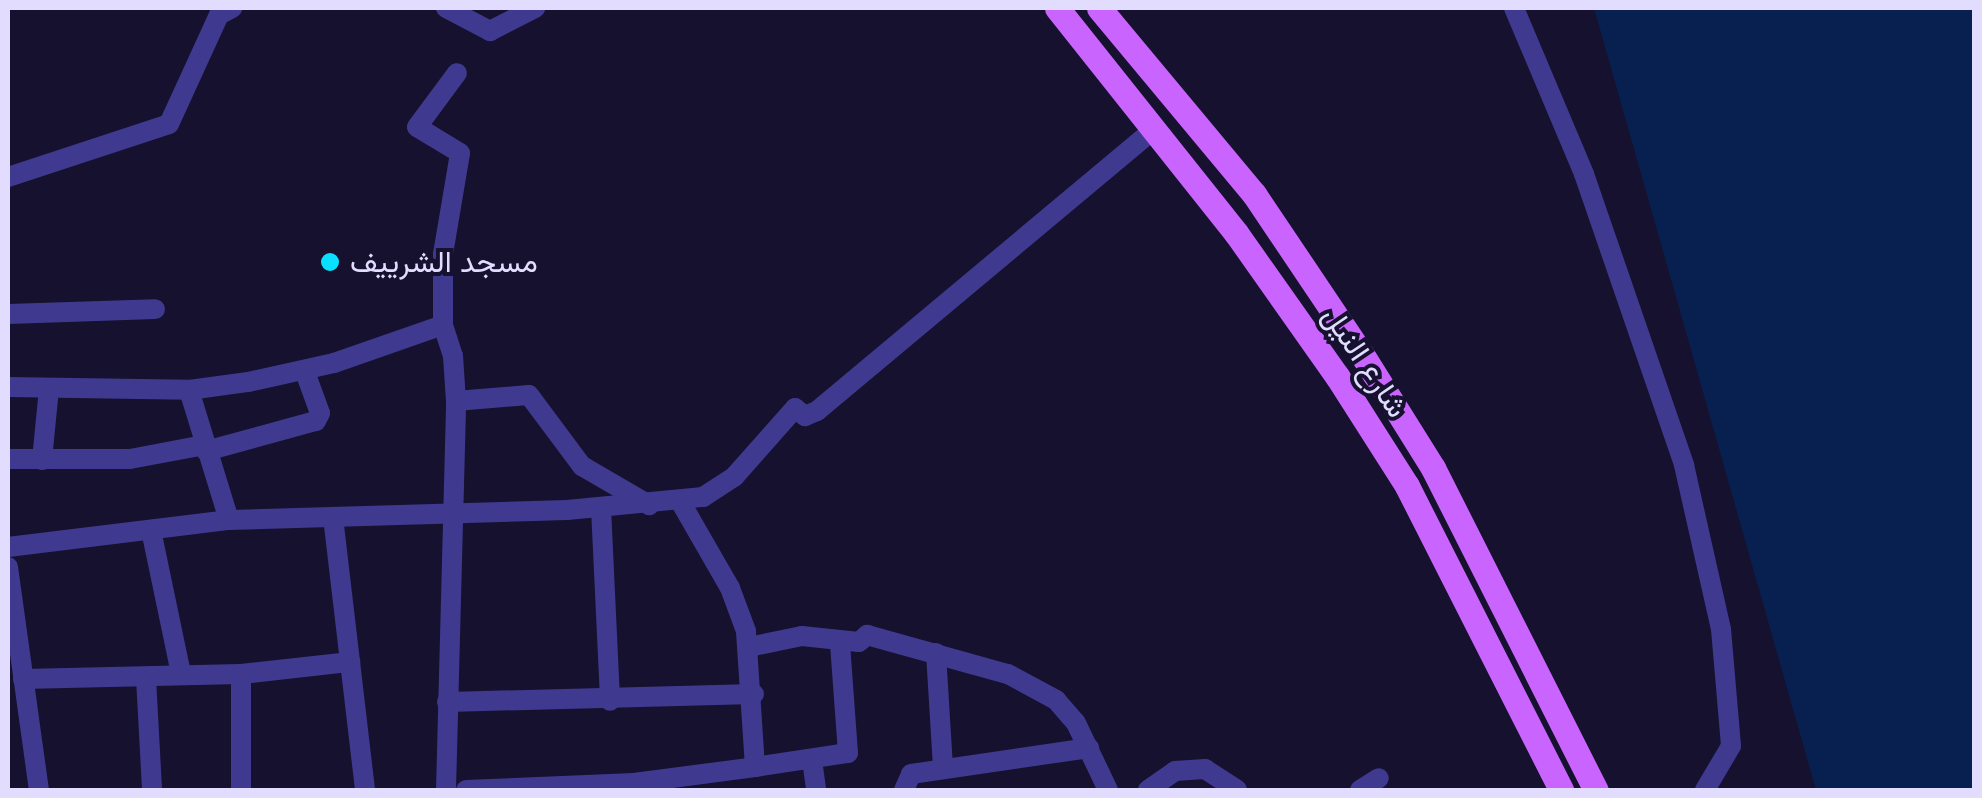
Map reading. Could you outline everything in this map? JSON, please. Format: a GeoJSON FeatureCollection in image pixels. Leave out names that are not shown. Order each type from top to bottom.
{"type":"FeatureCollection","features":[{"type":"Feature","properties":{"kind":"main road","name":"شارع النيل"},"geometry":{"type":"LineString","coordinates":[[1057,8],[1236,232],[1407,486],[1561,789]]}},
{"type":"Feature","properties":{"kind":"main road","name":"شارع النيل"},"geometry":{"type":"LineString","coordinates":[[1099,8],[1264,210],[1434,468],[1570,730],[1594,785]]}},
{"type":"Feature","properties":{"kind":"main road"},"geometry":{"type":"LineString","coordinates":[[1236,232],[1264,210]]}},
{"type":"Feature","properties":{"kind":"main road"},"geometry":{"type":"LineString","coordinates":[[1262,268],[1270,254],[1290,250]]}},
{"type":"Feature","properties":{"kind":"main road"},"geometry":{"type":"LineString","coordinates":[[1537,738],[1558,740],[1570,730]]}},
{"type":"Feature","properties":{"kind":"main road"},"geometry":{"type":"LineString","coordinates":[[1561,789],[1570,778],[1594,785]]}},
{"type":"Feature","properties":{"kind":"street"},"geometry":{"type":"LineString","coordinates":[[8,177],[169,124],[218,15],[232,8]]}},
{"type":"Feature","properties":{"kind":"street"},"geometry":{"type":"LineString","coordinates":[[446,8],[490,31],[534,8]]}},
{"type":"Feature","properties":{"kind":"street"},"geometry":{"type":"LineString","coordinates":[[1514,8],[1584,174],[1684,465],[1721,629],[1731,746],[1704,790]]}},
{"type":"Feature","properties":{"kind":"street"},"geometry":{"type":"LineString","coordinates":[[446,790],[456,401],[453,356],[443,325],[443,254],[460,153],[417,126],[457,74]]}},
{"type":"Feature","properties":{"kind":"street"},"geometry":{"type":"LineString","coordinates":[[8,546],[229,520],[680,502],[723,486],[795,408],[805,416],[818,410],[1154,128]]}},
{"type":"Feature","properties":{"kind":"street"},"geometry":{"type":"LineString","coordinates":[[8,314],[155,309]]}},
{"type":"Feature","properties":{"kind":"street"},"geometry":{"type":"LineString","coordinates":[[8,387],[189,390],[305,372],[443,325]]}},
{"type":"Feature","properties":{"kind":"street"},"geometry":{"type":"LineString","coordinates":[[8,458],[130,458],[205,448],[316,421],[320,413],[305,372]]}},
{"type":"Feature","properties":{"kind":"street"},"geometry":{"type":"LineString","coordinates":[[42,460],[49,389]]}},
{"type":"Feature","properties":{"kind":"street"},"geometry":{"type":"LineString","coordinates":[[189,390],[229,520]]}},
{"type":"Feature","properties":{"kind":"street"},"geometry":{"type":"LineString","coordinates":[[456,401],[529,394],[582,466],[651,506]]}},
{"type":"Feature","properties":{"kind":"street"},"geometry":{"type":"LineString","coordinates":[[680,502],[730,588],[748,646],[754,694],[755,767]]}},
{"type":"Feature","properties":{"kind":"street"},"geometry":{"type":"LineString","coordinates":[[601,508],[610,701]]}},
{"type":"Feature","properties":{"kind":"street"},"geometry":{"type":"LineString","coordinates":[[333,517],[365,790]]}},
{"type":"Feature","properties":{"kind":"street"},"geometry":{"type":"LineString","coordinates":[[151,530],[181,674]]}},
{"type":"Feature","properties":{"kind":"street"},"geometry":{"type":"LineString","coordinates":[[8,567],[39,790]]}},
{"type":"Feature","properties":{"kind":"street"},"geometry":{"type":"LineString","coordinates":[[748,646],[802,636],[840,644],[867,635],[986,666],[1047,693],[1089,748],[1108,790]]}},
{"type":"Feature","properties":{"kind":"street"},"geometry":{"type":"LineString","coordinates":[[466,790],[544,789],[755,767],[812,760],[849,750],[840,644]]}},
{"type":"Feature","properties":{"kind":"street"},"geometry":{"type":"LineString","coordinates":[[936,653],[943,769]]}},
{"type":"Feature","properties":{"kind":"street"},"geometry":{"type":"LineString","coordinates":[[23,679],[241,674],[350,662]]}},
{"type":"Feature","properties":{"kind":"street"},"geometry":{"type":"LineString","coordinates":[[241,674],[241,790]]}},
{"type":"Feature","properties":{"kind":"street"},"geometry":{"type":"LineString","coordinates":[[146,678],[152,790]]}},
{"type":"Feature","properties":{"kind":"street"},"geometry":{"type":"LineString","coordinates":[[448,702],[610,701],[754,694]]}},
{"type":"Feature","properties":{"kind":"street"},"geometry":{"type":"LineString","coordinates":[[904,790],[905,776],[1089,748]]}},
{"type":"Feature","properties":{"kind":"street"},"geometry":{"type":"LineString","coordinates":[[812,760],[816,790]]}},
{"type":"Feature","properties":{"kind":"street"},"geometry":{"type":"LineString","coordinates":[[1148,790],[1175,771],[1206,769],[1237,790]]}},
{"type":"Feature","properties":{"kind":"street"},"geometry":{"type":"LineString","coordinates":[[1360,790],[1379,778]]}},
{"type":"Feature","properties":{"kind":"water"},"geometry":{"type":"Polygon","coordinates":[[[1594,8],[1974,8],[1974,790],[1816,790],[1594,8]]]}},
{"type":"Feature","properties":{"kind":"place","name":"مسجد الشرييف"},"geometry":{"type":"Point","coordinates":[330,262]}}]}
